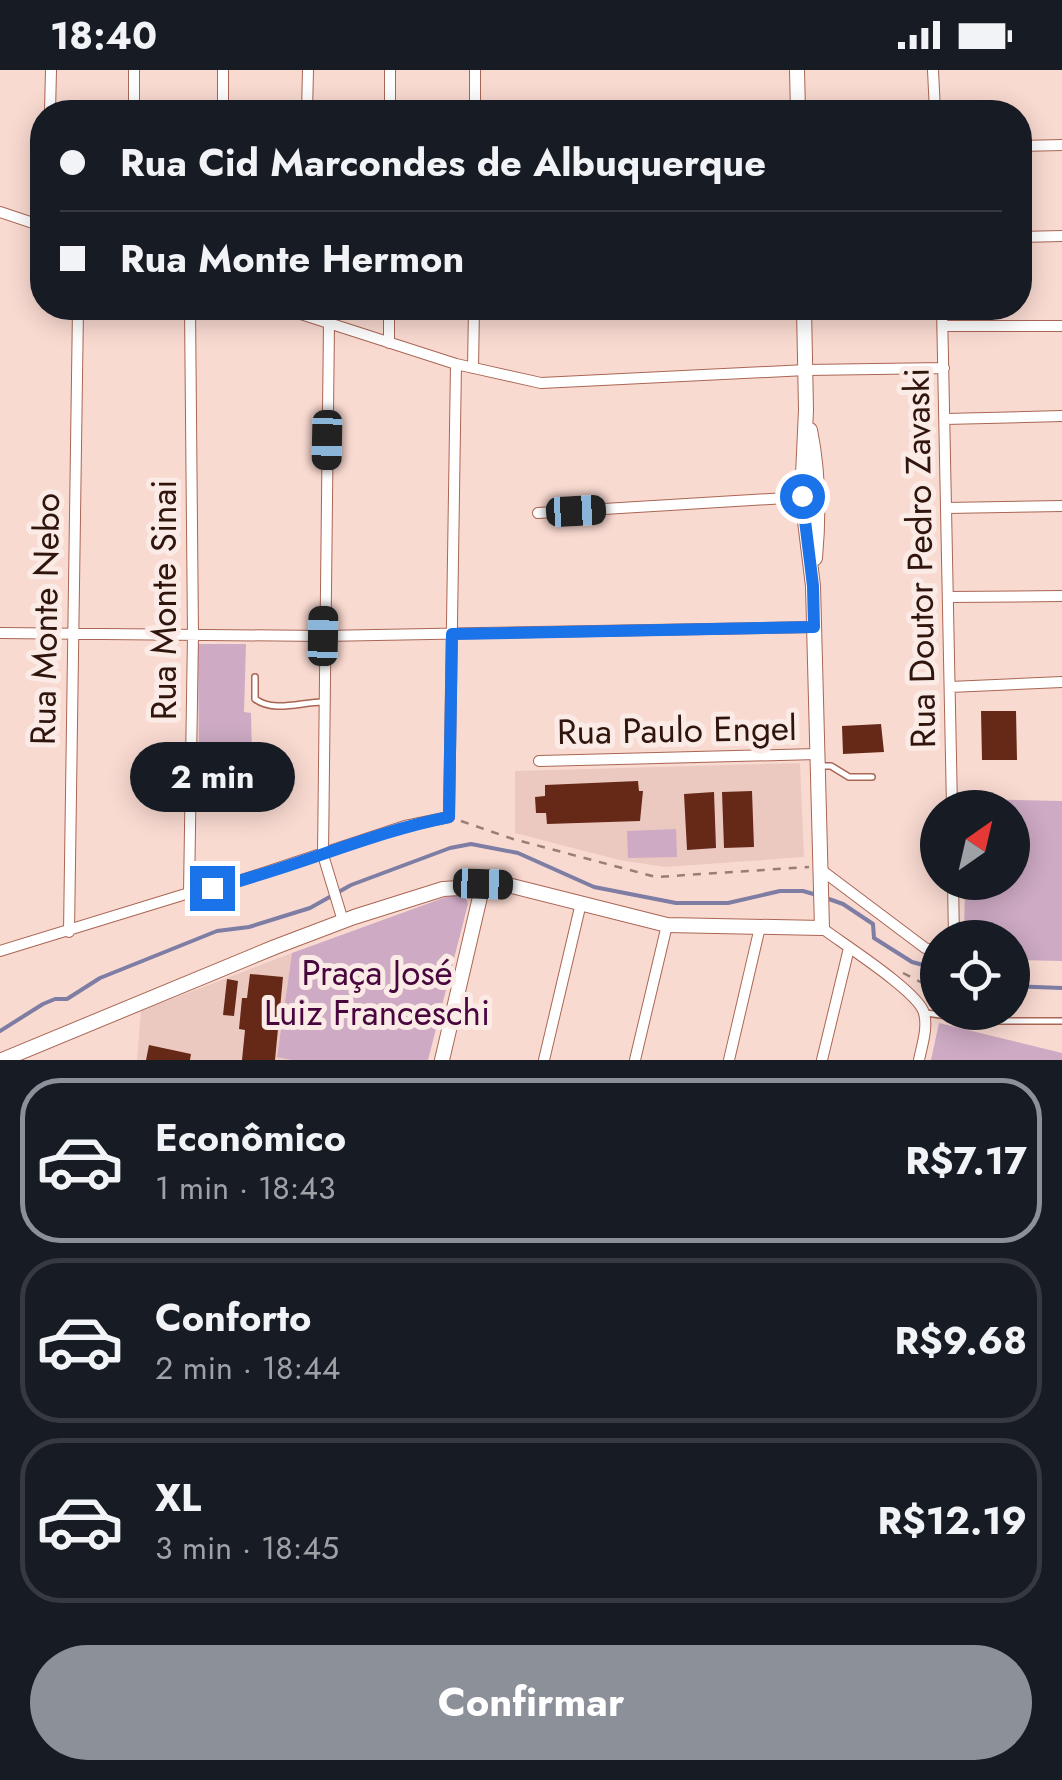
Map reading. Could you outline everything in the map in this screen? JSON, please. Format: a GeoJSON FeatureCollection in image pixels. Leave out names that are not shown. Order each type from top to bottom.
{"type":"FeatureCollection","features":[{"type":"Feature","properties":{"kind":"street"},"geometry":{"type":"LineString","coordinates":[[50,70],[50,100]]}},
{"type":"Feature","properties":{"kind":"street"},"geometry":{"type":"LineString","coordinates":[[134,70],[134,100]]}},
{"type":"Feature","properties":{"kind":"street"},"geometry":{"type":"LineString","coordinates":[[223,70],[223,100]]}},
{"type":"Feature","properties":{"kind":"street"},"geometry":{"type":"LineString","coordinates":[[307,100],[308,70]]}},
{"type":"Feature","properties":{"kind":"street"},"geometry":{"type":"LineString","coordinates":[[390,70],[390,100]]}},
{"type":"Feature","properties":{"kind":"street"},"geometry":{"type":"LineString","coordinates":[[475,70],[475,100]]}},
{"type":"Feature","properties":{"kind":"street"},"geometry":{"type":"LineString","coordinates":[[797,70],[798,100]]}},
{"type":"Feature","properties":{"kind":"street"},"geometry":{"type":"LineString","coordinates":[[933,70],[934,100]]}},
{"type":"Feature","properties":{"kind":"street"},"geometry":{"type":"LineString","coordinates":[[1032,146],[1062,145]]}},
{"type":"Feature","properties":{"kind":"street"},"geometry":{"type":"LineString","coordinates":[[0,212],[30,222]]}},
{"type":"Feature","properties":{"kind":"street"},"geometry":{"type":"LineString","coordinates":[[1032,237],[1062,236]]}},
{"type":"Feature","properties":{"kind":"street","name":"Rua Monte Nebo"},"geometry":{"type":"LineString","coordinates":[[69,932],[78,320]]}},
{"type":"Feature","properties":{"kind":"street","name":"Rua Monte Sinai"},"geometry":{"type":"LineString","coordinates":[[188,894],[193,635],[190,320]]}},
{"type":"Feature","properties":{"kind":"street"},"geometry":{"type":"LineString","coordinates":[[323,320],[456,364],[540,383],[806,370],[944,368]]}},
{"type":"Feature","properties":{"kind":"street"},"geometry":{"type":"LineString","coordinates":[[389,320],[389,342]]}},
{"type":"Feature","properties":{"kind":"street"},"geometry":{"type":"LineString","coordinates":[[473,368],[474,320]]}},
{"type":"Feature","properties":{"kind":"street"},"geometry":{"type":"LineString","coordinates":[[804,320],[802,496],[813,586],[822,928]]}},
{"type":"Feature","properties":{"kind":"street","name":"Rua Doutor Pedro Zavaski"},"geometry":{"type":"LineString","coordinates":[[943,320],[952,790]]}},
{"type":"Feature","properties":{"kind":"street"},"geometry":{"type":"LineString","coordinates":[[329,323],[323,855],[341,914]]}},
{"type":"Feature","properties":{"kind":"street"},"geometry":{"type":"LineString","coordinates":[[943,326],[1062,326]]}},
{"type":"Feature","properties":{"kind":"street"},"geometry":{"type":"LineString","coordinates":[[0,951],[323,855],[404,826],[449,817],[456,364]]}},
{"type":"Feature","properties":{"kind":"street"},"geometry":{"type":"LineString","coordinates":[[806,410],[818,464],[819,515],[813,586]]}},
{"type":"Feature","properties":{"kind":"street"},"geometry":{"type":"LineString","coordinates":[[945,419],[1062,416]]}},
{"type":"Feature","properties":{"kind":"street"},"geometry":{"type":"LineString","coordinates":[[538,513],[802,496]]}},
{"type":"Feature","properties":{"kind":"street"},"geometry":{"type":"LineString","coordinates":[[946,508],[1062,506]]}},
{"type":"Feature","properties":{"kind":"street"},"geometry":{"type":"LineString","coordinates":[[948,597],[1062,596]]}},
{"type":"Feature","properties":{"kind":"street"},"geometry":{"type":"LineString","coordinates":[[0,633],[323,636],[814,627]]}},
{"type":"Feature","properties":{"kind":"street"},"geometry":{"type":"LineString","coordinates":[[950,687],[1062,682]]}},
{"type":"Feature","properties":{"kind":"street","name":"Rua Paulo Engel"},"geometry":{"type":"LineString","coordinates":[[539,761],[818,760]]}},
{"type":"Feature","properties":{"kind":"street"},"geometry":{"type":"LineString","coordinates":[[821,875],[920,944]]}},
{"type":"Feature","properties":{"kind":"street"},"geometry":{"type":"LineString","coordinates":[[442,1060],[483,884]]}},
{"type":"Feature","properties":{"kind":"street"},"geometry":{"type":"LineString","coordinates":[[2,1060],[341,914],[443,889],[483,884],[508,885],[668,925],[822,928],[905,988],[920,1006]]}},
{"type":"Feature","properties":{"kind":"street"},"geometry":{"type":"LineString","coordinates":[[544,1060],[581,904]]}},
{"type":"Feature","properties":{"kind":"street"},"geometry":{"type":"LineString","coordinates":[[635,1060],[668,925]]}},
{"type":"Feature","properties":{"kind":"street"},"geometry":{"type":"LineString","coordinates":[[728,1060],[760,927]]}},
{"type":"Feature","properties":{"kind":"street"},"geometry":{"type":"LineString","coordinates":[[822,1060],[850,948]]}},
{"type":"Feature","properties":{"kind":"street"},"geometry":{"type":"LineString","coordinates":[[919,1060],[925,1030]]}},
{"type":"Feature","properties":{"kind":"lane"},"geometry":{"type":"LineString","coordinates":[[255,677],[255,699],[261,704],[323,702]]}},
{"type":"Feature","properties":{"kind":"lane"},"geometry":{"type":"LineString","coordinates":[[818,760],[849,777],[872,777]]}},
{"type":"Feature","properties":{"kind":"lane"},"geometry":{"type":"LineString","coordinates":[[1030,1022],[1062,1022]]}},
{"type":"Feature","properties":{"kind":"path"},"geometry":{"type":"LineString","coordinates":[[449,817],[513,839],[656,876],[714,876],[800,866],[821,875]]}},
{"type":"Feature","properties":{"kind":"shaded area"},"geometry":{"type":"Polygon","coordinates":[[[800,763],[804,857],[665,867],[619,860],[515,833],[515,771],[800,763]]]}},
{"type":"Feature","properties":{"kind":"shaded area"},"geometry":{"type":"Polygon","coordinates":[[[292,953],[277,1056],[292,1060],[137,1060],[141,1011],[292,953]]]}},
{"type":"Feature","properties":{"kind":"green space"},"geometry":{"type":"Polygon","coordinates":[[[198,644],[246,644],[244,712],[251,713],[252,758],[199,758],[198,644]]]}},
{"type":"Feature","properties":{"kind":"green space"},"geometry":{"type":"Polygon","coordinates":[[[1030,800],[1062,801],[1062,961],[1030,960],[1030,920],[964,920],[965,900],[1030,900],[1030,800]]]}},
{"type":"Feature","properties":{"kind":"green space"},"geometry":{"type":"Polygon","coordinates":[[[676,829],[677,857],[628,858],[627,831],[676,829]]]}},
{"type":"Feature","properties":{"kind":"green space","name":"Praça José Luiz Franceschi"},"geometry":{"type":"Polygon","coordinates":[[[457,893],[465,896],[468,904],[428,1060],[277,1057],[292,953],[457,893]]]}},
{"type":"Feature","properties":{"kind":"green space"},"geometry":{"type":"Polygon","coordinates":[[[937,1030],[968,1030],[1062,1053],[1062,1060],[931,1060],[937,1030]]]}},
{"type":"Feature","properties":{"kind":"building"},"geometry":{"type":"Polygon","coordinates":[[[981,711],[1016,711],[1017,760],[982,760],[981,711]]]}},
{"type":"Feature","properties":{"kind":"building"},"geometry":{"type":"Polygon","coordinates":[[[881,724],[884,752],[843,754],[842,726],[881,724]]]}},
{"type":"Feature","properties":{"kind":"building"},"geometry":{"type":"Polygon","coordinates":[[[638,781],[639,791],[643,791],[640,821],[547,824],[546,813],[536,813],[535,797],[545,796],[545,785],[638,781]]]}},
{"type":"Feature","properties":{"kind":"building"},"geometry":{"type":"Polygon","coordinates":[[[752,791],[754,847],[724,848],[722,792],[752,791]]]}},
{"type":"Feature","properties":{"kind":"building"},"geometry":{"type":"Polygon","coordinates":[[[714,792],[716,848],[687,850],[684,794],[714,792]]]}},
{"type":"Feature","properties":{"kind":"building"},"geometry":{"type":"Polygon","coordinates":[[[250,974],[283,977],[275,1060],[242,1060],[245,1030],[239,1029],[242,998],[247,998],[250,974]]]}},
{"type":"Feature","properties":{"kind":"building"},"geometry":{"type":"Polygon","coordinates":[[[227,979],[238,981],[234,1016],[223,1015],[227,979]]]}},
{"type":"Feature","properties":{"kind":"building"},"geometry":{"type":"Polygon","coordinates":[[[149,1045],[191,1054],[190,1060],[146,1060],[149,1045]]]}},
{"type":"Feature","properties":{"kind":"waterway"},"geometry":{"type":"LineString","coordinates":[[0,1031],[43,1004],[67,999],[100,978],[217,931],[249,927],[310,908],[351,885],[450,848],[471,844],[518,853],[594,887],[676,903],[728,903],[780,891],[817,895]]}},
{"type":"Feature","properties":{"kind":"waterway"},"geometry":{"type":"LineString","coordinates":[[826,898],[873,924],[874,938],[920,964]]}},
{"type":"Feature","properties":{"kind":"waterway"},"geometry":{"type":"LineString","coordinates":[[1030,987],[1062,988]]}},
{"type":"Feature","properties":{"kind":"route"},"geometry":{"type":"LineString","coordinates":[[212,888],[404,826],[449,817],[452,634],[814,627],[802,496]]}}]}
